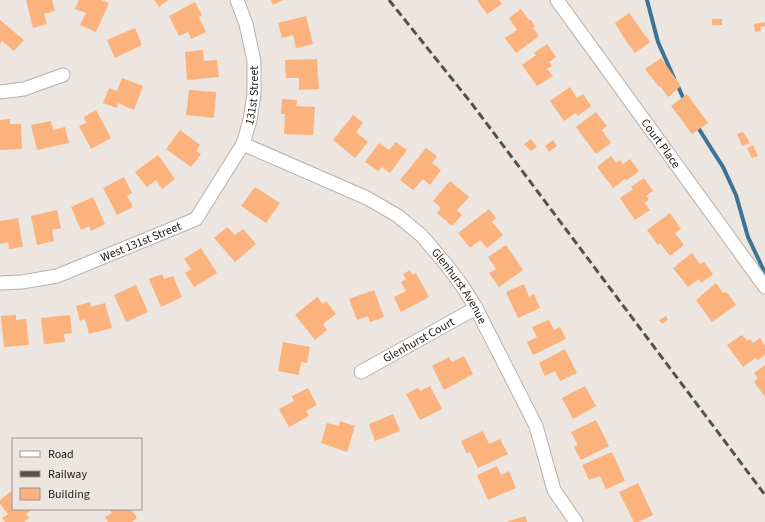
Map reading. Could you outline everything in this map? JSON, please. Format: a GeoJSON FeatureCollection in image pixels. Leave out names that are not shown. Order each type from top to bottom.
{"type":"FeatureCollection","features":[{"type":"Feature","properties":{"kind":"street","name":"131st Street"},"geometry":{"type":"LineString","coordinates":[[237,0],[246,24],[254,61],[254,94],[250,120],[243,144]]}},
{"type":"Feature","properties":{"kind":"street","name":"Court Place"},"geometry":{"type":"LineString","coordinates":[[557,0],[765,287]]}},
{"type":"Feature","properties":{"kind":"street"},"geometry":{"type":"LineString","coordinates":[[0,92],[24,89],[63,75]]}},
{"type":"Feature","properties":{"kind":"street","name":"West 131st Street"},"geometry":{"type":"LineString","coordinates":[[0,283],[22,282],[57,276],[196,219],[243,144]]}},
{"type":"Feature","properties":{"kind":"street","name":"Glenhurst Avenue"},"geometry":{"type":"LineString","coordinates":[[243,144],[367,198],[398,216],[422,236],[445,263],[463,287],[476,308],[536,426],[554,490],[576,522]]}},
{"type":"Feature","properties":{"kind":"street","name":"Glenhurst Court"},"geometry":{"type":"LineString","coordinates":[[361,372],[476,308]]}},
{"type":"Feature","properties":{"kind":"building"},"geometry":{"type":"Polygon","coordinates":[[[26,0],[52,0],[55,11],[44,14],[47,24],[33,28],[26,0]]]}},
{"type":"Feature","properties":{"kind":"building"},"geometry":{"type":"Polygon","coordinates":[[[79,0],[101,0],[109,3],[96,32],[80,25],[86,13],[75,9],[79,0]]]}},
{"type":"Feature","properties":{"kind":"building"},"geometry":{"type":"Polygon","coordinates":[[[154,0],[168,0],[159,7],[154,0]]]}},
{"type":"Feature","properties":{"kind":"building"},"geometry":{"type":"Polygon","coordinates":[[[271,0],[283,0],[273,5],[271,0]]]}},
{"type":"Feature","properties":{"kind":"building"},"geometry":{"type":"Polygon","coordinates":[[[477,0],[499,0],[502,4],[487,14],[477,0]]]}},
{"type":"Feature","properties":{"kind":"building"},"geometry":{"type":"Polygon","coordinates":[[[195,2],[202,15],[199,17],[206,32],[191,39],[188,32],[179,36],[169,16],[195,2]]]}},
{"type":"Feature","properties":{"kind":"building"},"geometry":{"type":"Polygon","coordinates":[[[521,9],[535,26],[533,28],[539,36],[516,53],[505,38],[517,30],[509,18],[521,9]]]}},
{"type":"Feature","properties":{"kind":"building"},"geometry":{"type":"Polygon","coordinates":[[[629,13],[650,42],[635,53],[615,23],[629,13]]]}},
{"type":"Feature","properties":{"kind":"building"},"geometry":{"type":"Polygon","coordinates":[[[306,16],[313,44],[296,48],[293,35],[282,38],[278,23],[306,16]]]}},
{"type":"Feature","properties":{"kind":"building"},"geometry":{"type":"Polygon","coordinates":[[[712,19],[722,19],[722,25],[712,25],[712,19]]]}},
{"type":"Feature","properties":{"kind":"building"},"geometry":{"type":"Polygon","coordinates":[[[0,20],[24,40],[14,51],[2,41],[0,44],[0,20]]]}},
{"type":"Feature","properties":{"kind":"building"},"geometry":{"type":"Polygon","coordinates":[[[765,22],[765,26],[760,27],[761,31],[755,32],[754,24],[765,22]]]}},
{"type":"Feature","properties":{"kind":"building"},"geometry":{"type":"Polygon","coordinates":[[[135,28],[142,45],[115,58],[107,40],[135,28]]]}},
{"type":"Feature","properties":{"kind":"building"},"geometry":{"type":"Polygon","coordinates":[[[547,44],[556,57],[549,62],[552,66],[547,69],[553,76],[537,86],[522,65],[536,55],[534,53],[547,44]]]}},
{"type":"Feature","properties":{"kind":"building"},"geometry":{"type":"Polygon","coordinates":[[[203,50],[204,61],[217,60],[219,77],[187,80],[185,52],[203,50]]]}},
{"type":"Feature","properties":{"kind":"building"},"geometry":{"type":"Polygon","coordinates":[[[661,58],[681,86],[668,97],[645,69],[661,58]]]}},
{"type":"Feature","properties":{"kind":"building"},"geometry":{"type":"Polygon","coordinates":[[[317,59],[319,89],[299,90],[299,78],[286,78],[285,60],[317,59]]]}},
{"type":"Feature","properties":{"kind":"building"},"geometry":{"type":"Polygon","coordinates":[[[122,78],[143,86],[134,110],[118,103],[117,108],[103,103],[109,88],[117,91],[122,78]]]}},
{"type":"Feature","properties":{"kind":"building"},"geometry":{"type":"Polygon","coordinates":[[[570,87],[577,98],[583,94],[591,106],[578,116],[576,113],[564,121],[550,101],[570,87]]]}},
{"type":"Feature","properties":{"kind":"building"},"geometry":{"type":"Polygon","coordinates":[[[189,90],[216,92],[214,118],[186,115],[189,90]]]}},
{"type":"Feature","properties":{"kind":"building"},"geometry":{"type":"Polygon","coordinates":[[[687,94],[708,123],[692,134],[671,106],[687,94]]]}},
{"type":"Feature","properties":{"kind":"building"},"geometry":{"type":"Polygon","coordinates":[[[282,99],[297,100],[296,106],[315,107],[313,135],[284,134],[285,114],[281,114],[282,99]]]}},
{"type":"Feature","properties":{"kind":"building"},"geometry":{"type":"Polygon","coordinates":[[[96,110],[111,138],[91,149],[79,126],[86,123],[84,117],[96,110]]]}},
{"type":"Feature","properties":{"kind":"building"},"geometry":{"type":"Polygon","coordinates":[[[596,112],[607,126],[602,130],[611,143],[596,154],[576,127],[596,112]]]}},
{"type":"Feature","properties":{"kind":"building"},"geometry":{"type":"Polygon","coordinates":[[[353,115],[363,123],[356,132],[368,142],[355,158],[333,140],[353,115]]]}},
{"type":"Feature","properties":{"kind":"building"},"geometry":{"type":"Polygon","coordinates":[[[10,119],[10,124],[21,124],[22,149],[0,150],[0,120],[10,119]]]}},
{"type":"Feature","properties":{"kind":"building"},"geometry":{"type":"Polygon","coordinates":[[[51,121],[53,130],[65,127],[69,143],[37,150],[31,125],[51,121]]]}},
{"type":"Feature","properties":{"kind":"building"},"geometry":{"type":"Polygon","coordinates":[[[180,130],[200,145],[196,151],[201,154],[191,167],[166,149],[180,130]]]}},
{"type":"Feature","properties":{"kind":"building"},"geometry":{"type":"Polygon","coordinates":[[[743,132],[750,143],[742,146],[737,134],[743,132]]]}},
{"type":"Feature","properties":{"kind":"building"},"geometry":{"type":"Polygon","coordinates":[[[531,139],[537,147],[531,151],[524,144],[531,139]]]}},
{"type":"Feature","properties":{"kind":"building"},"geometry":{"type":"Polygon","coordinates":[[[553,140],[557,146],[549,152],[545,146],[553,140]]]}},
{"type":"Feature","properties":{"kind":"building"},"geometry":{"type":"Polygon","coordinates":[[[396,142],[407,150],[390,173],[382,167],[378,171],[365,162],[379,143],[389,150],[396,142]]]}},
{"type":"Feature","properties":{"kind":"building"},"geometry":{"type":"Polygon","coordinates":[[[753,145],[758,156],[752,158],[747,148],[753,145]]]}},
{"type":"Feature","properties":{"kind":"building"},"geometry":{"type":"Polygon","coordinates":[[[426,148],[437,156],[432,163],[441,170],[430,185],[423,179],[413,190],[400,180],[426,148]]]}},
{"type":"Feature","properties":{"kind":"building"},"geometry":{"type":"Polygon","coordinates":[[[158,155],[175,179],[162,189],[156,180],[147,187],[135,172],[158,155]]]}},
{"type":"Feature","properties":{"kind":"building"},"geometry":{"type":"Polygon","coordinates":[[[611,156],[616,163],[620,160],[623,164],[630,159],[639,171],[613,188],[597,167],[611,156]]]}},
{"type":"Feature","properties":{"kind":"building"},"geometry":{"type":"Polygon","coordinates":[[[124,177],[132,193],[127,196],[133,207],[117,215],[103,188],[124,177]]]}},
{"type":"Feature","properties":{"kind":"building"},"geometry":{"type":"Polygon","coordinates":[[[644,178],[653,191],[646,196],[649,200],[644,203],[650,210],[635,220],[620,198],[633,189],[631,187],[644,178]]]}},
{"type":"Feature","properties":{"kind":"building"},"geometry":{"type":"Polygon","coordinates":[[[450,181],[469,197],[457,210],[462,215],[452,226],[437,213],[441,208],[433,201],[450,181]]]}},
{"type":"Feature","properties":{"kind":"building"},"geometry":{"type":"Polygon","coordinates":[[[255,187],[280,203],[266,223],[241,206],[255,187]]]}},
{"type":"Feature","properties":{"kind":"building"},"geometry":{"type":"Polygon","coordinates":[[[93,197],[105,224],[91,231],[89,226],[81,230],[71,207],[93,197]]]}},
{"type":"Feature","properties":{"kind":"building"},"geometry":{"type":"Polygon","coordinates":[[[489,209],[496,218],[492,222],[503,235],[487,248],[480,240],[470,248],[458,233],[489,209]]]}},
{"type":"Feature","properties":{"kind":"building"},"geometry":{"type":"Polygon","coordinates":[[[57,210],[61,228],[52,230],[54,241],[37,245],[31,216],[57,210]]]}},
{"type":"Feature","properties":{"kind":"building"},"geometry":{"type":"Polygon","coordinates":[[[670,213],[681,229],[675,233],[684,245],[670,256],[660,243],[658,245],[647,230],[670,213]]]}},
{"type":"Feature","properties":{"kind":"building"},"geometry":{"type":"Polygon","coordinates":[[[18,218],[23,247],[9,249],[8,242],[0,244],[0,221],[18,218]]]}},
{"type":"Feature","properties":{"kind":"building"},"geometry":{"type":"Polygon","coordinates":[[[227,227],[235,235],[243,229],[256,244],[235,262],[214,238],[227,227]]]}},
{"type":"Feature","properties":{"kind":"building"},"geometry":{"type":"Polygon","coordinates":[[[506,245],[523,270],[499,287],[489,273],[496,269],[488,257],[506,245]]]}},
{"type":"Feature","properties":{"kind":"building"},"geometry":{"type":"Polygon","coordinates":[[[201,248],[217,273],[194,287],[185,273],[191,269],[184,259],[201,248]]]}},
{"type":"Feature","properties":{"kind":"building"},"geometry":{"type":"Polygon","coordinates":[[[692,253],[700,264],[704,262],[713,274],[701,283],[699,279],[688,287],[673,268],[692,253]]]}},
{"type":"Feature","properties":{"kind":"building"},"geometry":{"type":"Polygon","coordinates":[[[410,270],[412,275],[416,273],[429,297],[401,312],[394,297],[406,291],[401,282],[406,279],[403,274],[410,270]]]}},
{"type":"Feature","properties":{"kind":"building"},"geometry":{"type":"Polygon","coordinates":[[[162,274],[164,279],[173,276],[182,297],[161,307],[149,279],[162,274]]]}},
{"type":"Feature","properties":{"kind":"building"},"geometry":{"type":"Polygon","coordinates":[[[716,283],[723,293],[725,292],[728,294],[736,305],[712,322],[696,300],[716,283]]]}},
{"type":"Feature","properties":{"kind":"building"},"geometry":{"type":"Polygon","coordinates":[[[524,284],[529,297],[534,294],[540,308],[518,318],[506,292],[524,284]]]}},
{"type":"Feature","properties":{"kind":"building"},"geometry":{"type":"Polygon","coordinates":[[[136,285],[148,312],[126,322],[114,295],[136,285]]]}},
{"type":"Feature","properties":{"kind":"building"},"geometry":{"type":"Polygon","coordinates":[[[374,290],[384,317],[370,322],[368,316],[357,320],[349,299],[374,290]]]}},
{"type":"Feature","properties":{"kind":"building"},"geometry":{"type":"Polygon","coordinates":[[[317,297],[323,304],[326,301],[336,314],[323,324],[327,330],[315,340],[295,315],[317,297]]]}},
{"type":"Feature","properties":{"kind":"building"},"geometry":{"type":"Polygon","coordinates":[[[90,302],[91,307],[105,303],[112,328],[89,334],[85,319],[80,321],[76,306],[90,302]]]}},
{"type":"Feature","properties":{"kind":"building"},"geometry":{"type":"Polygon","coordinates":[[[16,315],[16,320],[26,319],[29,345],[4,347],[1,316],[16,315]]]}},
{"type":"Feature","properties":{"kind":"building"},"geometry":{"type":"Polygon","coordinates":[[[70,315],[72,333],[64,334],[65,342],[44,344],[41,318],[70,315]]]}},
{"type":"Feature","properties":{"kind":"building"},"geometry":{"type":"Polygon","coordinates":[[[666,316],[668,320],[662,324],[659,320],[666,316]]]}},
{"type":"Feature","properties":{"kind":"building"},"geometry":{"type":"Polygon","coordinates":[[[549,320],[554,330],[560,327],[566,339],[533,355],[527,342],[537,337],[532,327],[549,320]]]}},
{"type":"Feature","properties":{"kind":"building"},"geometry":{"type":"Polygon","coordinates":[[[742,335],[747,341],[750,339],[753,343],[760,338],[765,346],[765,355],[758,360],[756,358],[754,359],[743,367],[727,345],[742,335]]]}},
{"type":"Feature","properties":{"kind":"building"},"geometry":{"type":"Polygon","coordinates":[[[283,342],[310,347],[307,363],[301,362],[299,375],[278,371],[283,342]]]}},
{"type":"Feature","properties":{"kind":"building"},"geometry":{"type":"Polygon","coordinates":[[[565,349],[577,373],[560,381],[555,371],[545,376],[539,363],[565,349]]]}},
{"type":"Feature","properties":{"kind":"building"},"geometry":{"type":"Polygon","coordinates":[[[464,356],[473,374],[444,390],[432,366],[449,357],[452,362],[464,356]]]}},
{"type":"Feature","properties":{"kind":"building"},"geometry":{"type":"Polygon","coordinates":[[[765,365],[765,397],[754,382],[758,378],[754,373],[765,365]]]}},
{"type":"Feature","properties":{"kind":"building"},"geometry":{"type":"Polygon","coordinates":[[[430,386],[442,409],[420,420],[406,394],[418,388],[420,391],[430,386]]]}},
{"type":"Feature","properties":{"kind":"building"},"geometry":{"type":"Polygon","coordinates":[[[585,386],[596,406],[573,419],[562,398],[585,386]]]}},
{"type":"Feature","properties":{"kind":"building"},"geometry":{"type":"Polygon","coordinates":[[[308,388],[317,405],[306,411],[309,416],[289,427],[279,409],[294,401],[292,396],[308,388]]]}},
{"type":"Feature","properties":{"kind":"building"},"geometry":{"type":"Polygon","coordinates":[[[393,414],[400,431],[375,441],[369,424],[393,414]]]}},
{"type":"Feature","properties":{"kind":"building"},"geometry":{"type":"Polygon","coordinates":[[[596,420],[609,446],[581,460],[574,447],[578,445],[571,432],[596,420]]]}},
{"type":"Feature","properties":{"kind":"building"},"geometry":{"type":"Polygon","coordinates":[[[340,421],[355,426],[347,452],[321,443],[327,423],[339,426],[340,421]]]}},
{"type":"Feature","properties":{"kind":"building"},"geometry":{"type":"Polygon","coordinates":[[[483,431],[489,444],[500,439],[508,454],[478,468],[470,452],[467,454],[461,441],[483,431]]]}},
{"type":"Feature","properties":{"kind":"building"},"geometry":{"type":"Polygon","coordinates":[[[612,452],[625,481],[606,489],[600,476],[589,480],[582,465],[612,452]]]}},
{"type":"Feature","properties":{"kind":"building"},"geometry":{"type":"Polygon","coordinates":[[[497,466],[501,475],[509,471],[516,488],[488,500],[477,475],[497,466]]]}},
{"type":"Feature","properties":{"kind":"building"},"geometry":{"type":"Polygon","coordinates":[[[638,483],[653,515],[638,522],[634,522],[619,492],[638,483]]]}},
{"type":"Feature","properties":{"kind":"building"},"geometry":{"type":"Polygon","coordinates":[[[12,491],[12,510],[32,510],[26,514],[29,518],[24,522],[5,522],[2,518],[8,514],[0,504],[0,500],[12,491]]]}},
{"type":"Feature","properties":{"kind":"building"},"geometry":{"type":"Polygon","coordinates":[[[110,510],[132,510],[137,518],[132,522],[108,522],[105,517],[112,513],[110,510]]]}},
{"type":"Feature","properties":{"kind":"building"},"geometry":{"type":"Polygon","coordinates":[[[525,516],[527,522],[506,522],[525,516]]]}},
{"type":"Feature","properties":{"kind":"waterway"},"geometry":{"type":"LineString","coordinates":[[647,0],[658,42],[674,78]]}},
{"type":"Feature","properties":{"kind":"waterway"},"geometry":{"type":"LineString","coordinates":[[677,84],[685,102]]}},
{"type":"Feature","properties":{"kind":"waterway"},"geometry":{"type":"LineString","coordinates":[[697,126],[723,167],[736,195],[748,237],[765,273]]}},
{"type":"Feature","properties":{"kind":"railway"},"geometry":{"type":"LineString","coordinates":[[389,0],[472,104],[765,495]]}}]}
